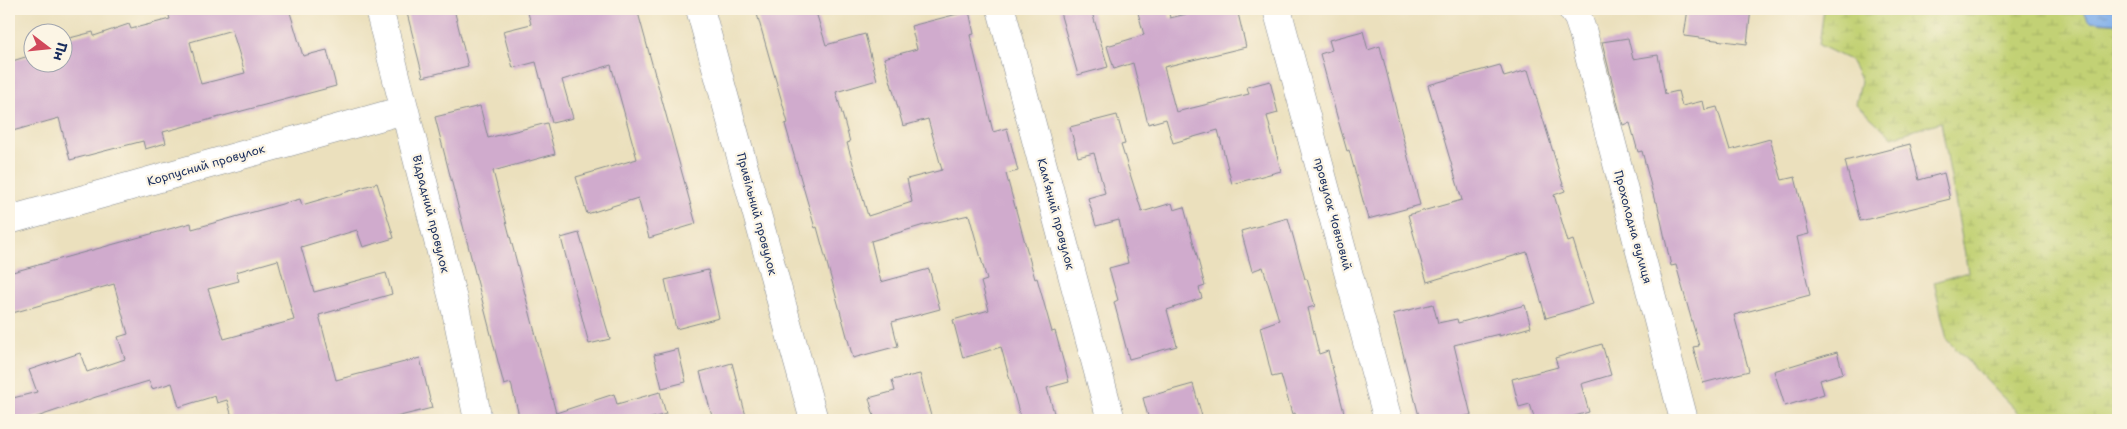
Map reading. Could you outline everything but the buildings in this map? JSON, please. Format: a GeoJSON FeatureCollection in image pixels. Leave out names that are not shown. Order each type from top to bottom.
{"type":"FeatureCollection","features":[{"type":"Feature","properties":{"kind":"street","name":"Відрадний провулок"},"geometry":{"type":"LineString","coordinates":[[379,9],[456,310],[478,420]]}},
{"type":"Feature","properties":{"kind":"street","name":"Привільний провулок"},"geometry":{"type":"LineString","coordinates":[[700,9],[814,420]]}},
{"type":"Feature","properties":{"kind":"street","name":"Камʼяний провулок"},"geometry":{"type":"LineString","coordinates":[[1001,9],[1112,420]]}},
{"type":"Feature","properties":{"kind":"street","name":"провулок Човновий"},"geometry":{"type":"LineString","coordinates":[[1277,9],[1388,420]]}},
{"type":"Feature","properties":{"kind":"street","name":"Прохолодна вулиця"},"geometry":{"type":"LineString","coordinates":[[1572,9],[1578,18],[1583,34],[1684,420]]}},
{"type":"Feature","properties":{"kind":"street","name":"Корпусний провулок"},"geometry":{"type":"LineString","coordinates":[[9,220],[404,110]]}},
{"type":"Feature","properties":{"kind":"green space"},"geometry":{"type":"Polygon","coordinates":[[[1824,9],[2081,9],[2089,21],[2118,25],[2118,420],[2025,420],[1947,340],[1934,282],[1968,272],[1941,122],[1892,137],[1856,104],[1861,81],[1850,60],[1819,45],[1824,9]]]}},
{"type":"Feature","properties":{"kind":"water"},"geometry":{"type":"Polygon","coordinates":[[[2081,9],[2118,9],[2118,25],[2089,21],[2081,9]]]}}]}
